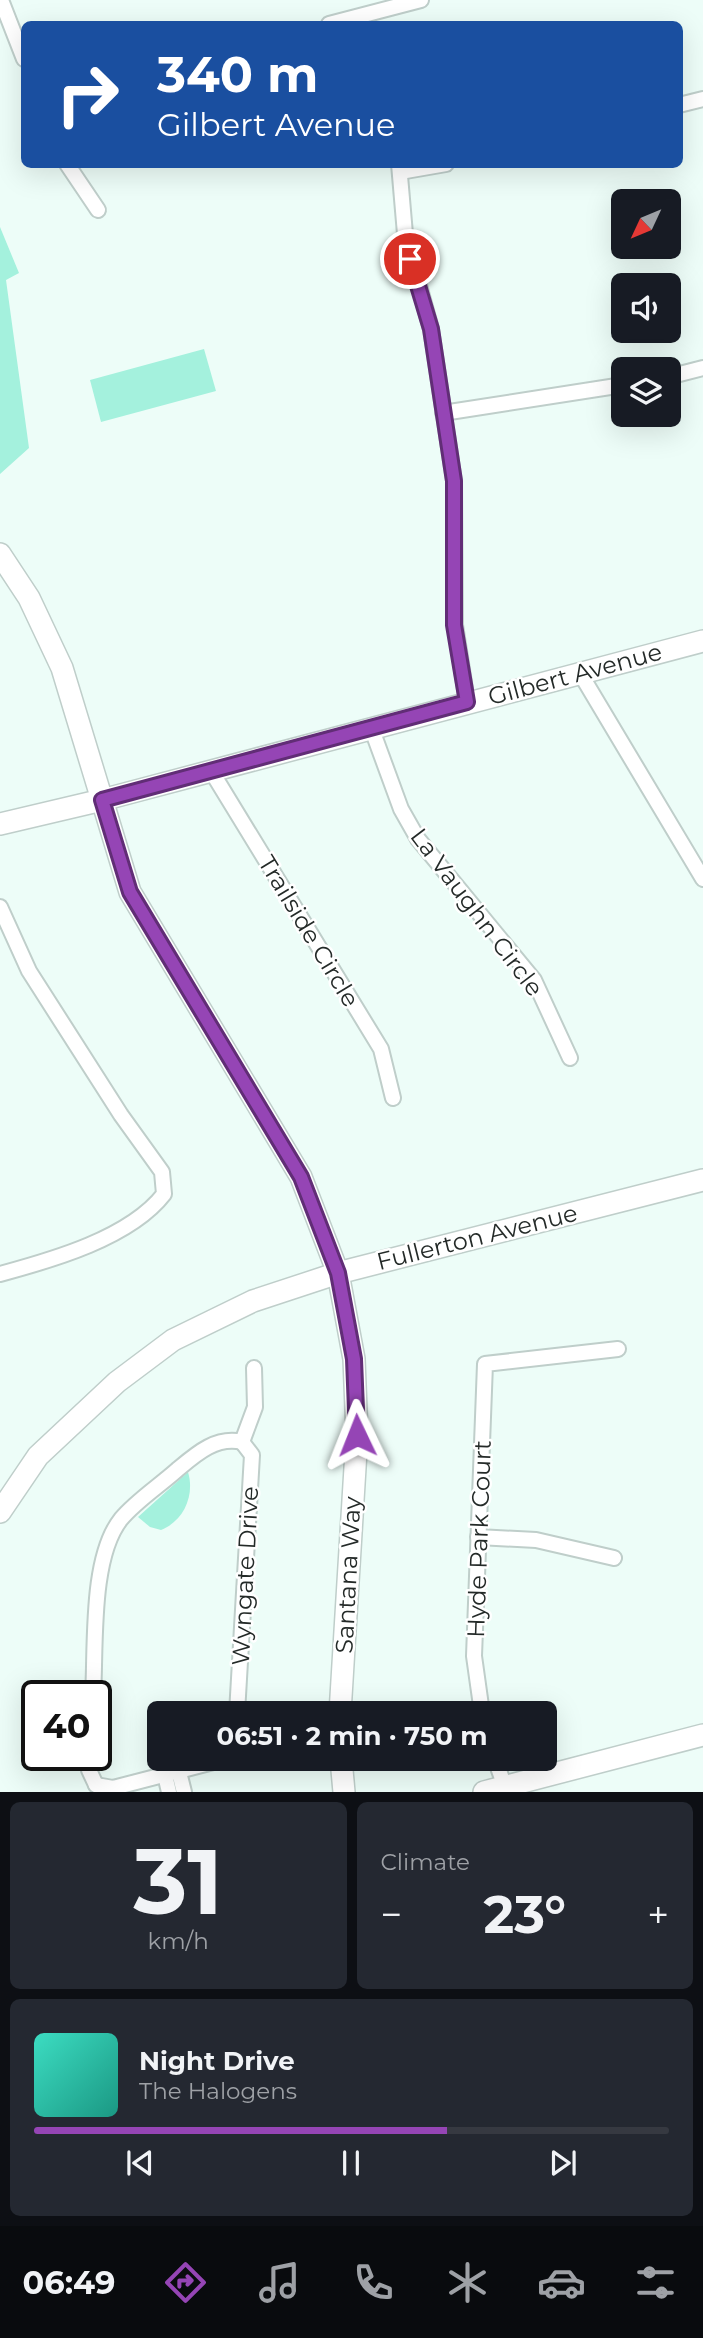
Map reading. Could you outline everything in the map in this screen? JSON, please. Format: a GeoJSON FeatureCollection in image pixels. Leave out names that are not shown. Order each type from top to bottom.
{"type":"FeatureCollection","features":[{"type":"Feature","properties":{"kind":"street"},"geometry":{"type":"LineString","coordinates":[[1,0],[21,52]]}},
{"type":"Feature","properties":{"kind":"street"},"geometry":{"type":"LineString","coordinates":[[367,20],[421,0]]}},
{"type":"Feature","properties":{"kind":"street"},"geometry":{"type":"LineString","coordinates":[[683,105],[703,99]]}},
{"type":"Feature","properties":{"kind":"street"},"geometry":{"type":"LineString","coordinates":[[70,168],[98,210]]}},
{"type":"Feature","properties":{"kind":"street"},"geometry":{"type":"LineString","coordinates":[[399,168],[405,234],[431,329],[454,481],[454,625],[467,702]]}},
{"type":"Feature","properties":{"kind":"street"},"geometry":{"type":"LineString","coordinates":[[681,374],[703,369]]}},
{"type":"Feature","properties":{"kind":"street"},"geometry":{"type":"LineString","coordinates":[[443,413],[611,387]]}},
{"type":"Feature","properties":{"kind":"street","name":"Santana Way"},"geometry":{"type":"LineString","coordinates":[[0,554],[29,598],[62,668],[81,722],[130,892],[301,1177],[338,1273],[354,1359],[357,1435],[341,1701]]}},
{"type":"Feature","properties":{"kind":"street","name":"Gilbert Avenue"},"geometry":{"type":"LineString","coordinates":[[0,824],[102,800],[210,769],[703,641]]}},
{"type":"Feature","properties":{"kind":"street"},"geometry":{"type":"LineString","coordinates":[[580,673],[703,879]]}},
{"type":"Feature","properties":{"kind":"street","name":"La Vaughn Circle"},"geometry":{"type":"LineString","coordinates":[[371,727],[401,809],[418,839],[534,980],[570,1058]]}},
{"type":"Feature","properties":{"kind":"street","name":"Trailside Circle"},"geometry":{"type":"LineString","coordinates":[[210,769],[381,1049],[393,1098]]}},
{"type":"Feature","properties":{"kind":"street"},"geometry":{"type":"LineString","coordinates":[[0,907],[29,971],[121,1115],[162,1172],[164,1194],[153,1208],[84,1247],[0,1274]]}},
{"type":"Feature","properties":{"kind":"street","name":"Fullerton Avenue"},"geometry":{"type":"LineString","coordinates":[[0,1512],[38,1456],[117,1382],[173,1340],[253,1301],[338,1273],[703,1180]]}},
{"type":"Feature","properties":{"kind":"street","name":"Hyde Park Court"},"geometry":{"type":"LineString","coordinates":[[480,1701],[474,1656],[485,1364],[618,1349]]}},
{"type":"Feature","properties":{"kind":"street"},"geometry":{"type":"LineString","coordinates":[[94,1680],[101,1562],[111,1535],[122,1518],[195,1454],[217,1442],[230,1439],[242,1442],[255,1407],[254,1368]]}},
{"type":"Feature","properties":{"kind":"street","name":"Wyngate Drive"},"geometry":{"type":"LineString","coordinates":[[238,1701],[251,1455],[242,1442]]}},
{"type":"Feature","properties":{"kind":"street"},"geometry":{"type":"LineString","coordinates":[[478,1537],[536,1540],[614,1558]]}},
{"type":"Feature","properties":{"kind":"street"},"geometry":{"type":"LineString","coordinates":[[495,1771],[494,1789],[703,1735]]}},
{"type":"Feature","properties":{"kind":"street"},"geometry":{"type":"LineString","coordinates":[[89,1771],[95,1789],[113,1788],[183,1771]]}},
{"type":"Feature","properties":{"kind":"street"},"geometry":{"type":"LineString","coordinates":[[342,1771],[344,1792]]}},
{"type":"Feature","properties":{"kind":"street"},"geometry":{"type":"LineString","coordinates":[[169,1792],[172,1774]]}},
{"type":"Feature","properties":{"kind":"street"},"geometry":{"type":"LineString","coordinates":[[172,1774],[184,1792]]}},
{"type":"Feature","properties":{"kind":"green space"},"geometry":{"type":"Polygon","coordinates":[[[0,227],[19,273],[6,280],[29,448],[0,474],[0,227]]]}},
{"type":"Feature","properties":{"kind":"green space"},"geometry":{"type":"Polygon","coordinates":[[[204,349],[216,391],[101,422],[90,380],[204,349]]]}},
{"type":"Feature","properties":{"kind":"green space"},"geometry":{"type":"Polygon","coordinates":[[[188,1472],[189,1498],[176,1520],[161,1530],[150,1527],[138,1517],[188,1472]]]}},
{"type":"Feature","properties":{"kind":"route"},"geometry":{"type":"LineString","coordinates":[[357,1435],[354,1359],[338,1273],[301,1177],[130,892],[102,800],[467,702],[454,625],[454,481],[431,329],[410,259]]}}]}
